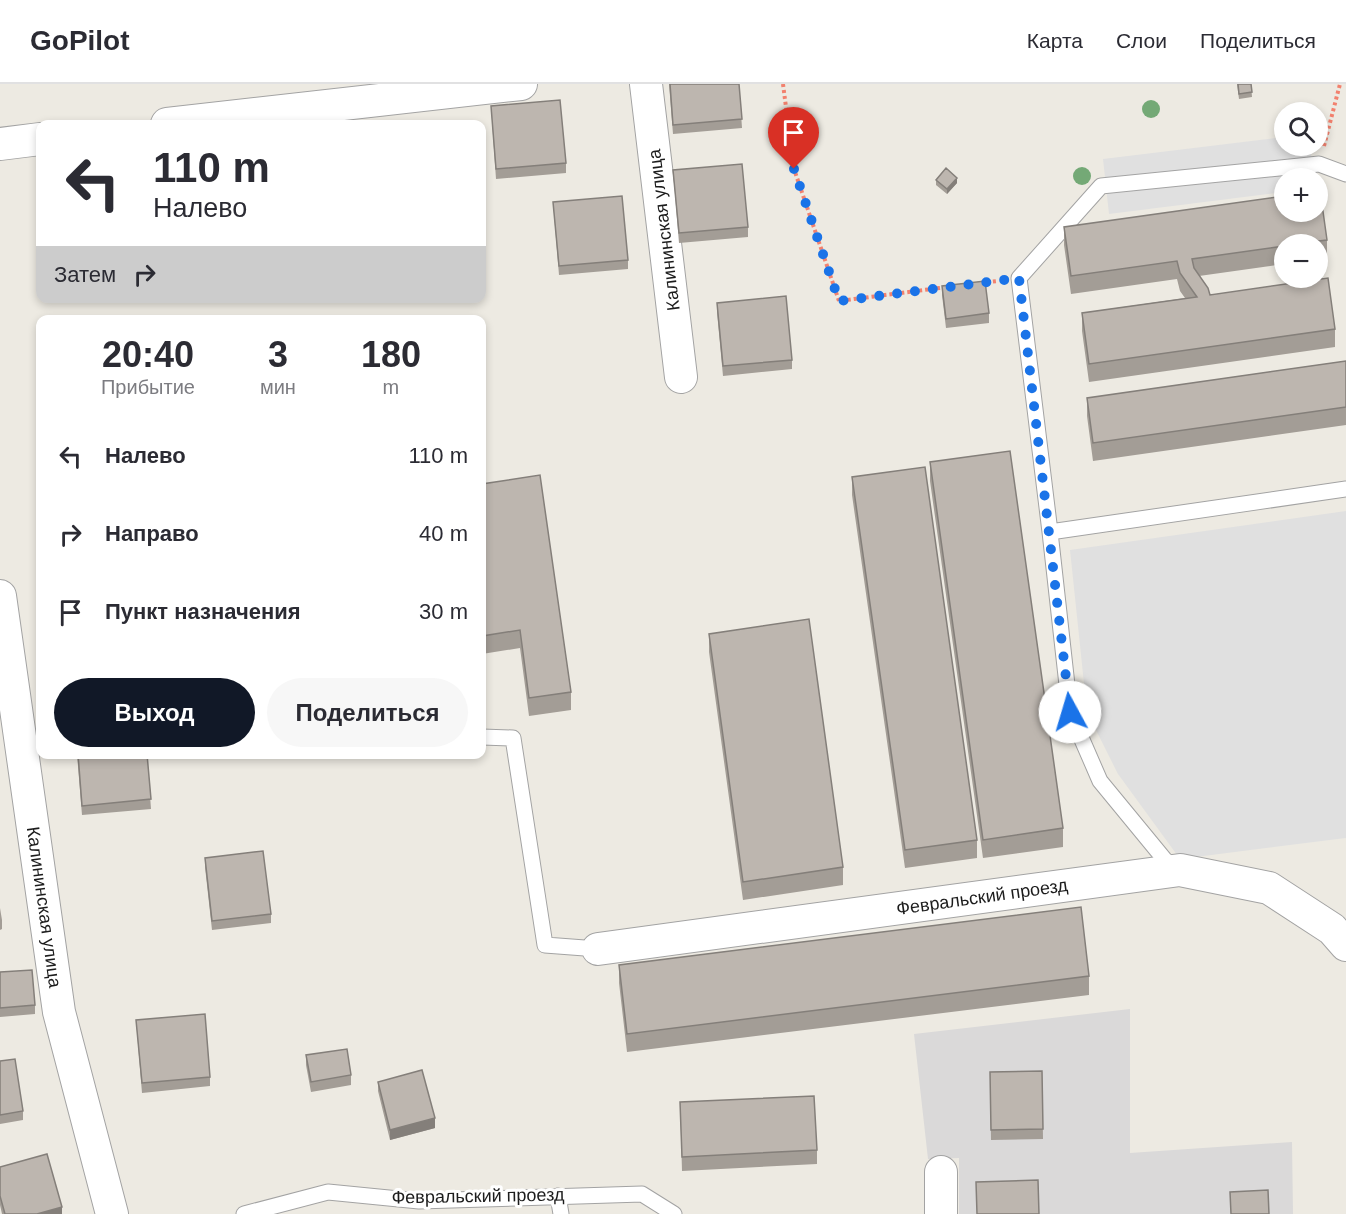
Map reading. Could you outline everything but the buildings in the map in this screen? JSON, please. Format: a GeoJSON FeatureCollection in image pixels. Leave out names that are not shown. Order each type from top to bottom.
{"type":"FeatureCollection","features":[{"type":"Feature","properties":{"kind":"street"},"geometry":{"type":"LineString","coordinates":[[202,120],[521,84]]}},
{"type":"Feature","properties":{"kind":"street","name":"Калининская улица"},"geometry":{"type":"LineString","coordinates":[[646,84],[681,377]]}},
{"type":"Feature","properties":{"kind":"street"},"geometry":{"type":"LineString","coordinates":[[0,144],[36,140]]}},
{"type":"Feature","properties":{"kind":"street","name":"Калининская улица"},"geometry":{"type":"LineString","coordinates":[[0,596],[59,1012],[111,1214]]}},
{"type":"Feature","properties":{"kind":"street","name":"Февральский проезд"},"geometry":{"type":"LineString","coordinates":[[598,949],[1180,870],[1269,888],[1332,929],[1346,945]]}},
{"type":"Feature","properties":{"kind":"street"},"geometry":{"type":"LineString","coordinates":[[941,1172],[941,1214]]}},
{"type":"Feature","properties":{"kind":"lane"},"geometry":{"type":"LineString","coordinates":[[1180,870],[1165,860],[1100,782],[1070,712],[1019,278],[1101,186],[1319,164],[1346,174]]}},
{"type":"Feature","properties":{"kind":"lane"},"geometry":{"type":"LineString","coordinates":[[1050,532],[1346,489]]}},
{"type":"Feature","properties":{"kind":"lane"},"geometry":{"type":"LineString","coordinates":[[486,737],[513,738],[545,945],[598,949]]}},
{"type":"Feature","properties":{"kind":"lane","name":"Февральский проезд"},"geometry":{"type":"LineString","coordinates":[[244,1214],[328,1192],[419,1201],[642,1194],[674,1214]]}},
{"type":"Feature","properties":{"kind":"lane"},"geometry":{"type":"LineString","coordinates":[[558,1196],[561,1214]]}},
{"type":"Feature","properties":{"kind":"path"},"geometry":{"type":"LineString","coordinates":[[783,84],[794,169],[839,301],[952,287]]}},
{"type":"Feature","properties":{"kind":"path"},"geometry":{"type":"LineString","coordinates":[[1319,164],[1340,84]]}},
{"type":"Feature","properties":{"kind":"path"},"geometry":{"type":"LineString","coordinates":[[974,284],[1019,278]]}},
{"type":"Feature","properties":{"kind":"shaded area"},"geometry":{"type":"Polygon","coordinates":[[[1274,138],[1274,156],[1311,156],[1313,168],[1274,168],[1274,193],[1109,214],[1103,159],[1274,138]]]}},
{"type":"Feature","properties":{"kind":"shaded area"},"geometry":{"type":"Polygon","coordinates":[[[1346,511],[1346,838],[1180,859],[1118,774],[1087,712],[1070,550],[1346,511]]]}},
{"type":"Feature","properties":{"kind":"shaded area"},"geometry":{"type":"Polygon","coordinates":[[[1130,1009],[1130,1153],[1292,1142],[1293,1214],[959,1214],[959,1158],[928,1159],[914,1034],[1130,1009]]]}},
{"type":"Feature","properties":{"kind":"route"},"geometry":{"type":"LineString","coordinates":[[794,169],[839,301],[1019,278],[1070,712]]}}]}
